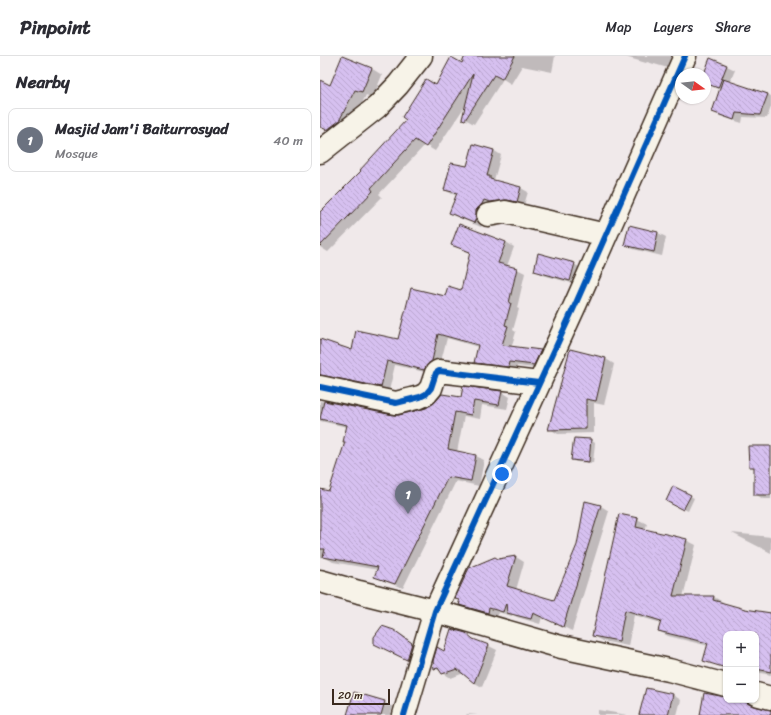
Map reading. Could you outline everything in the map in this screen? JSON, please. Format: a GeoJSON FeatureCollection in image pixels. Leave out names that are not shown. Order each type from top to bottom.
{"type":"FeatureCollection","features":[{"type":"Feature","properties":{"kind":"street"},"geometry":{"type":"LineString","coordinates":[[320,152],[377,107],[398,85],[421,56]]}},
{"type":"Feature","properties":{"kind":"street"},"geometry":{"type":"LineString","coordinates":[[404,715],[435,611],[606,235],[685,56]]}},
{"type":"Feature","properties":{"kind":"street"},"geometry":{"type":"LineString","coordinates":[[488,215],[505,212],[606,235]]}},
{"type":"Feature","properties":{"kind":"street"},"geometry":{"type":"LineString","coordinates":[[320,387],[396,402],[420,397],[431,388],[436,373],[440,371],[539,383]]}},
{"type":"Feature","properties":{"kind":"street"},"geometry":{"type":"LineString","coordinates":[[320,581],[435,611],[561,647],[669,670],[723,684]]}},
{"type":"Feature","properties":{"kind":"street"},"geometry":{"type":"LineString","coordinates":[[759,695],[771,698]]}},
{"type":"Feature","properties":{"kind":"building"},"geometry":{"type":"Polygon","coordinates":[[[342,56],[372,68],[362,92],[355,90],[339,121],[327,130],[320,127],[320,80],[330,85],[342,56]]]}},
{"type":"Feature","properties":{"kind":"building"},"geometry":{"type":"Polygon","coordinates":[[[465,56],[515,56],[502,79],[494,75],[465,120],[462,119],[473,74],[426,147],[415,140],[371,188],[373,191],[320,246],[320,212],[361,171],[360,170],[406,120],[402,117],[426,79],[436,85],[451,57],[462,63],[465,56]]]}},
{"type":"Feature","properties":{"kind":"building"},"geometry":{"type":"Polygon","coordinates":[[[710,58],[727,65],[718,88],[711,85],[711,68],[706,68],[710,58]]]}},
{"type":"Feature","properties":{"kind":"building"},"geometry":{"type":"Polygon","coordinates":[[[723,79],[768,94],[760,115],[736,113],[734,120],[712,112],[723,79]]]}},
{"type":"Feature","properties":{"kind":"building"},"geometry":{"type":"Polygon","coordinates":[[[473,144],[494,150],[487,176],[490,176],[490,179],[521,187],[517,202],[507,200],[490,202],[484,200],[476,210],[476,218],[474,223],[449,213],[457,193],[444,190],[451,163],[467,166],[473,144]]]}},
{"type":"Feature","properties":{"kind":"building"},"geometry":{"type":"Polygon","coordinates":[[[459,224],[506,242],[498,263],[517,268],[509,303],[511,303],[505,325],[508,326],[502,345],[541,350],[534,365],[509,362],[508,367],[474,363],[478,345],[438,334],[432,361],[424,370],[387,361],[381,387],[320,375],[320,339],[352,350],[356,330],[398,339],[411,288],[445,296],[448,286],[461,290],[470,252],[451,245],[459,224]]]}},
{"type":"Feature","properties":{"kind":"building"},"geometry":{"type":"Polygon","coordinates":[[[629,225],[658,232],[654,252],[624,245],[629,225]]]}},
{"type":"Feature","properties":{"kind":"building"},"geometry":{"type":"Polygon","coordinates":[[[538,253],[575,263],[570,281],[534,271],[538,253]]]}},
{"type":"Feature","properties":{"kind":"building"},"geometry":{"type":"Polygon","coordinates":[[[570,349],[606,358],[596,401],[586,399],[586,429],[548,430],[570,349]]]}},
{"type":"Feature","properties":{"kind":"building"},"geometry":{"type":"Polygon","coordinates":[[[463,386],[502,391],[499,405],[474,401],[471,415],[455,412],[448,449],[476,455],[471,481],[448,477],[395,584],[374,577],[378,567],[323,557],[325,549],[320,549],[320,489],[329,491],[345,442],[343,442],[347,425],[320,419],[324,401],[399,415],[426,408],[435,402],[442,394],[461,397],[463,386]]]}},
{"type":"Feature","properties":{"kind":"building"},"geometry":{"type":"Polygon","coordinates":[[[574,438],[591,439],[589,462],[571,460],[574,438]]]}},
{"type":"Feature","properties":{"kind":"building"},"geometry":{"type":"Polygon","coordinates":[[[748,446],[771,446],[771,495],[754,495],[754,467],[749,467],[748,446]]]}},
{"type":"Feature","properties":{"kind":"building"},"geometry":{"type":"Polygon","coordinates":[[[673,486],[691,495],[683,510],[666,501],[673,486]]]}},
{"type":"Feature","properties":{"kind":"building"},"geometry":{"type":"Polygon","coordinates":[[[585,501],[601,505],[563,627],[533,613],[531,619],[507,613],[506,603],[503,612],[489,608],[488,613],[459,605],[459,600],[455,599],[469,568],[495,557],[498,559],[516,556],[507,586],[554,600],[577,545],[585,501]]]}},
{"type":"Feature","properties":{"kind":"building"},"geometry":{"type":"Polygon","coordinates":[[[619,514],[638,518],[636,527],[687,539],[673,596],[714,596],[713,600],[745,609],[771,613],[771,672],[759,670],[759,631],[723,631],[723,667],[703,661],[708,643],[658,631],[661,621],[625,610],[619,641],[592,636],[619,514]]]}},
{"type":"Feature","properties":{"kind":"building"},"geometry":{"type":"Polygon","coordinates":[[[382,626],[394,630],[412,643],[407,660],[374,644],[374,637],[382,626]]]}},
{"type":"Feature","properties":{"kind":"building"},"geometry":{"type":"Polygon","coordinates":[[[451,629],[466,633],[473,639],[489,645],[474,683],[457,669],[442,674],[438,668],[434,669],[433,661],[437,647],[444,651],[451,629]]]}},
{"type":"Feature","properties":{"kind":"building"},"geometry":{"type":"Polygon","coordinates":[[[646,688],[673,694],[668,715],[639,715],[646,688]]]}},
{"type":"Feature","properties":{"kind":"building"},"geometry":{"type":"Polygon","coordinates":[[[354,692],[385,701],[381,715],[347,715],[354,692]]]}},
{"type":"Feature","properties":{"kind":"building"},"geometry":{"type":"Polygon","coordinates":[[[704,693],[723,696],[723,703],[747,703],[771,710],[771,715],[700,715],[704,693]]]}},
{"type":"Feature","properties":{"kind":"cycle path"},"geometry":{"type":"LineString","coordinates":[[404,715],[435,611],[576,303],[685,56]]}},
{"type":"Feature","properties":{"kind":"cycle path"},"geometry":{"type":"LineString","coordinates":[[320,387],[396,403],[426,394],[431,388],[436,373],[439,371],[539,383]]}},
{"type":"Feature","properties":{"kind":"place","name":"Masjid Jam'i Baiturrosyad"},"geometry":{"type":"Point","coordinates":[408,514]}}]}
